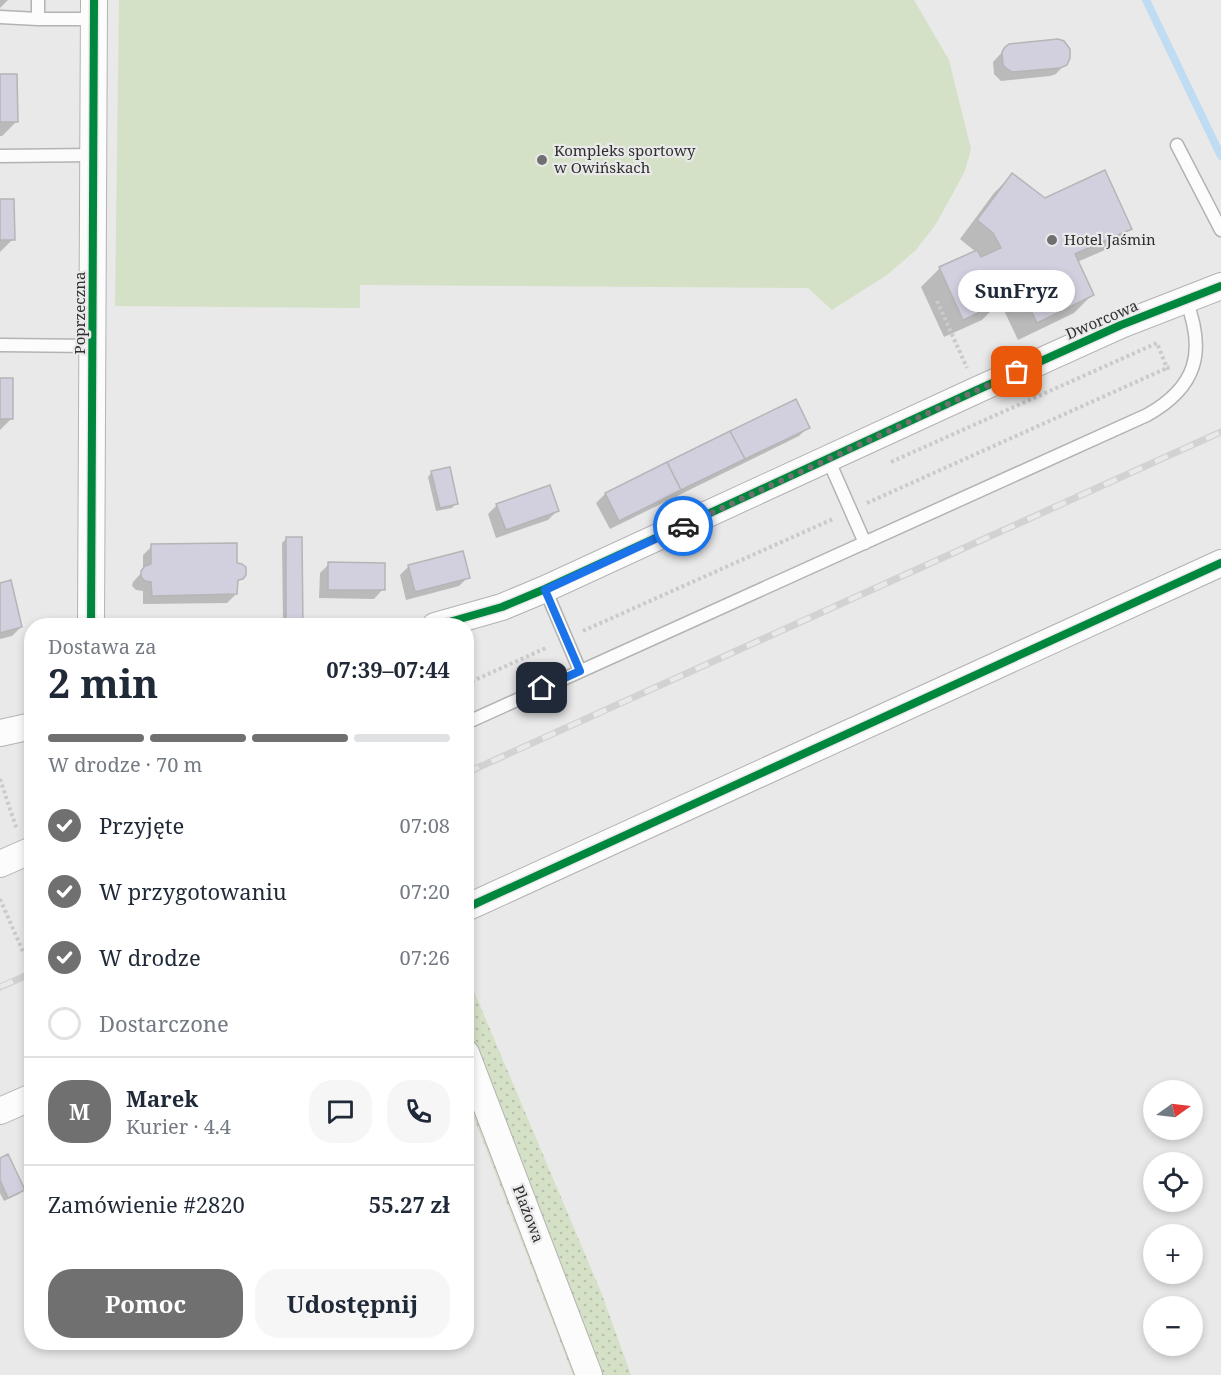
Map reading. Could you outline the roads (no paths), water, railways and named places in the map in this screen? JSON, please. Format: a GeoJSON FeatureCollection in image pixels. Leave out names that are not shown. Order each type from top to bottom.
{"type":"FeatureCollection","features":[{"type":"Feature","properties":{"kind":"street","name":"Poprzeczna"},"geometry":{"type":"LineString","coordinates":[[92,618],[95,9]]}},
{"type":"Feature","properties":{"kind":"street","name":"Dworcowa"},"geometry":{"type":"LineString","coordinates":[[463,618],[502,607],[545,590],[1121,325],[1221,286]]}},
{"type":"Feature","properties":{"kind":"street"},"geometry":{"type":"LineString","coordinates":[[474,904],[1221,564]]}},
{"type":"Feature","properties":{"kind":"street"},"geometry":{"type":"LineString","coordinates":[[0,733],[24,728]]}},
{"type":"Feature","properties":{"kind":"street"},"geometry":{"type":"LineString","coordinates":[[0,864],[24,853]]}},
{"type":"Feature","properties":{"kind":"street","name":"Plażowa"},"geometry":{"type":"LineString","coordinates":[[474,1074],[589,1375]]}},
{"type":"Feature","properties":{"kind":"street"},"geometry":{"type":"LineString","coordinates":[[0,1111],[24,1100]]}},
{"type":"Feature","properties":{"kind":"lane"},"geometry":{"type":"LineString","coordinates":[[38,0],[38,19]]}},
{"type":"Feature","properties":{"kind":"lane"},"geometry":{"type":"LineString","coordinates":[[0,17],[38,19],[95,9]]}},
{"type":"Feature","properties":{"kind":"lane"},"geometry":{"type":"LineString","coordinates":[[1177,145],[1221,230]]}},
{"type":"Feature","properties":{"kind":"lane"},"geometry":{"type":"LineString","coordinates":[[0,156],[94,155]]}},
{"type":"Feature","properties":{"kind":"lane"},"geometry":{"type":"LineString","coordinates":[[474,719],[1147,415],[1176,395],[1188,379],[1196,356],[1195,329],[1186,300]]}},
{"type":"Feature","properties":{"kind":"lane"},"geometry":{"type":"LineString","coordinates":[[0,345],[93,346]]}},
{"type":"Feature","properties":{"kind":"lane"},"geometry":{"type":"LineString","coordinates":[[828,459],[865,543]]}},
{"type":"Feature","properties":{"kind":"lane"},"geometry":{"type":"LineString","coordinates":[[545,590],[580,671]]}},
{"type":"Feature","properties":{"kind":"waterway"},"geometry":{"type":"LineString","coordinates":[[1146,0],[1221,156]]}},
{"type":"Feature","properties":{"kind":"railway"},"geometry":{"type":"LineString","coordinates":[[474,769],[1221,432]]}},
{"type":"Feature","properties":{"kind":"railway"},"geometry":{"type":"LineString","coordinates":[[0,987],[24,976]]}},
{"type":"Feature","properties":{"kind":"place","name":"Kompleks sportowy w Owińskach"},"geometry":{"type":"Point","coordinates":[542,160]}},
{"type":"Feature","properties":{"kind":"place","name":"Hotel Jaśmin"},"geometry":{"type":"Point","coordinates":[1052,240]}},
{"type":"Feature","properties":{"kind":"place","name":"SunFryz"},"geometry":{"type":"Point","coordinates":[1017,372]}}]}
